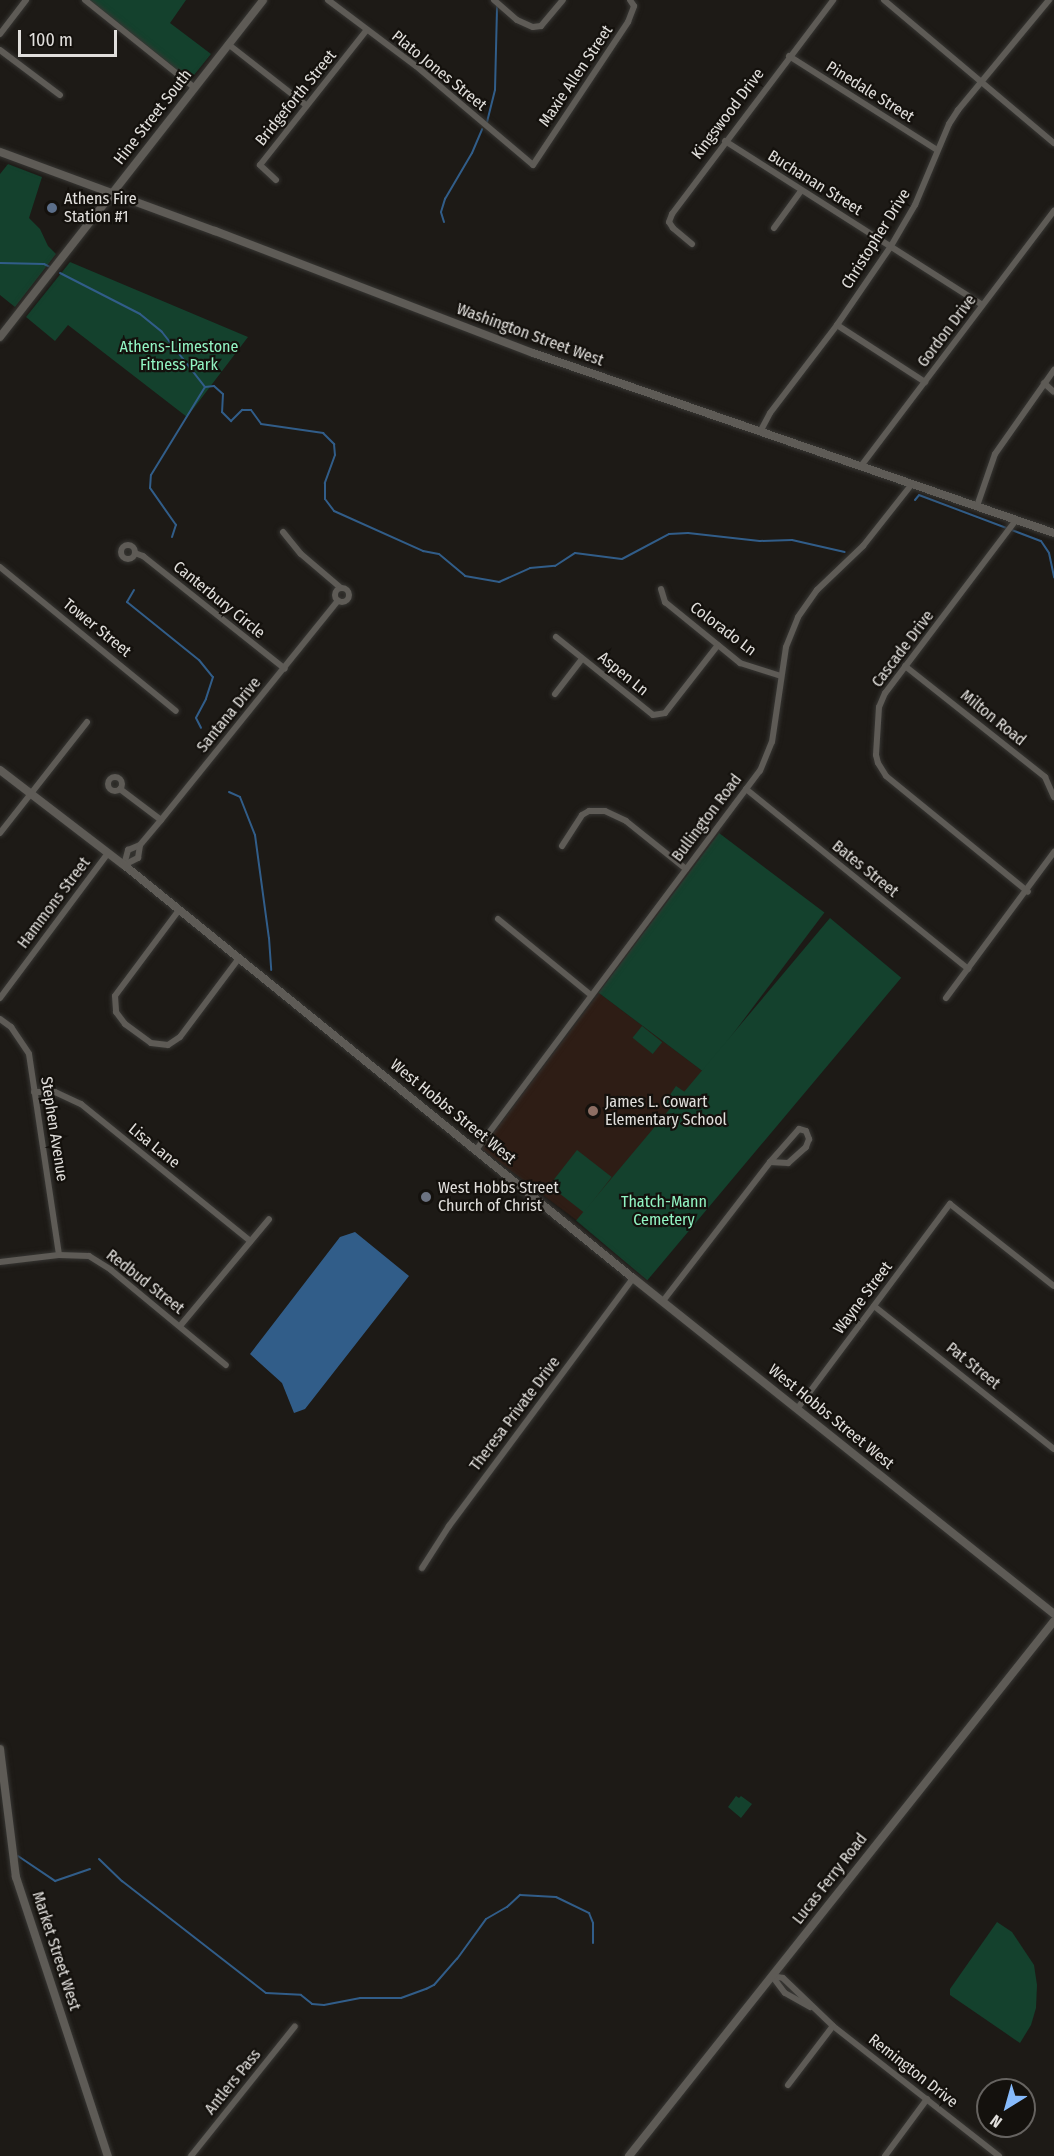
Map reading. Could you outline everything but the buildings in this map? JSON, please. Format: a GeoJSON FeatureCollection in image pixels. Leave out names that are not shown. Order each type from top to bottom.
{"type":"FeatureCollection","features":[{"type":"Feature","properties":{"kind":"street"},"geometry":{"type":"LineString","coordinates":[[0,33],[26,0]]}},
{"type":"Feature","properties":{"kind":"street"},"geometry":{"type":"LineString","coordinates":[[85,0],[195,88]]}},
{"type":"Feature","properties":{"kind":"street","name":"Hine Street South"},"geometry":{"type":"LineString","coordinates":[[0,337],[263,0]]}},
{"type":"Feature","properties":{"kind":"street","name":"Plato Jones Street"},"geometry":{"type":"LineString","coordinates":[[328,0],[366,31],[416,66],[533,165]]}},
{"type":"Feature","properties":{"kind":"street"},"geometry":{"type":"LineString","coordinates":[[494,0],[517,20],[532,27],[540,26],[563,0]]}},
{"type":"Feature","properties":{"kind":"street","name":"Maxie Allen Street"},"geometry":{"type":"LineString","coordinates":[[533,165],[628,22],[634,6],[630,0]]}},
{"type":"Feature","properties":{"kind":"street","name":"Kingswood Drive"},"geometry":{"type":"LineString","coordinates":[[692,244],[669,222],[672,214],[833,0]]}},
{"type":"Feature","properties":{"kind":"street"},"geometry":{"type":"LineString","coordinates":[[884,0],[1054,142]]}},
{"type":"Feature","properties":{"kind":"street","name":"Christopher Drive"},"geometry":{"type":"LineString","coordinates":[[760,432],[784,394],[837,325],[891,246],[915,205],[949,124],[981,81],[1049,0]]}},
{"type":"Feature","properties":{"kind":"street","name":"Bridgeforth Street"},"geometry":{"type":"LineString","coordinates":[[276,180],[260,165],[366,31]]}},
{"type":"Feature","properties":{"kind":"street"},"geometry":{"type":"LineString","coordinates":[[228,44],[307,106]]}},
{"type":"Feature","properties":{"kind":"street"},"geometry":{"type":"LineString","coordinates":[[0,50],[60,95]]}},
{"type":"Feature","properties":{"kind":"street","name":"Pinedale Street"},"geometry":{"type":"LineString","coordinates":[[789,56],[937,150]]}},
{"type":"Feature","properties":{"kind":"street","name":"Buchanan Street"},"geometry":{"type":"LineString","coordinates":[[725,141],[982,305]]}},
{"type":"Feature","properties":{"kind":"street","name":"Washington Street West"},"geometry":{"type":"LineString","coordinates":[[0,152],[533,353],[1054,533]]}},
{"type":"Feature","properties":{"kind":"street"},"geometry":{"type":"LineString","coordinates":[[774,228],[801,191]]}},
{"type":"Feature","properties":{"kind":"street","name":"Gordon Drive"},"geometry":{"type":"LineString","coordinates":[[861,466],[1054,211]]}},
{"type":"Feature","properties":{"kind":"street"},"geometry":{"type":"LineString","coordinates":[[837,325],[926,382]]}},
{"type":"Feature","properties":{"kind":"street"},"geometry":{"type":"LineString","coordinates":[[977,506],[994,454],[1054,370]]}},
{"type":"Feature","properties":{"kind":"street"},"geometry":{"type":"LineString","coordinates":[[1044,383],[1054,392]]}},
{"type":"Feature","properties":{"kind":"street","name":"Bullington Road"},"geometry":{"type":"LineString","coordinates":[[476,1150],[760,771],[772,742],[781,676],[792,632],[807,603],[863,546],[912,484]]}},
{"type":"Feature","properties":{"kind":"street","name":"Cascade Drive"},"geometry":{"type":"LineString","coordinates":[[1016,520],[885,693],[879,707],[876,755],[881,770],[1028,892]]}},
{"type":"Feature","properties":{"kind":"street"},"geometry":{"type":"LineString","coordinates":[[283,532],[301,554],[341,588]]}},
{"type":"Feature","properties":{"kind":"street","name":"Canterbury Circle"},"geometry":{"type":"LineString","coordinates":[[135,553],[143,556],[285,669]]}},
{"type":"Feature","properties":{"kind":"street","name":"Tower Street"},"geometry":{"type":"LineString","coordinates":[[0,567],[176,711]]}},
{"type":"Feature","properties":{"kind":"street","name":"Santana Drive"},"geometry":{"type":"LineString","coordinates":[[341,588],[347,590],[349,596],[345,601],[338,601],[335,594],[341,588]]}},
{"type":"Feature","properties":{"kind":"street","name":"Colorado Ln"},"geometry":{"type":"LineString","coordinates":[[661,589],[665,602],[740,663],[781,676]]}},
{"type":"Feature","properties":{"kind":"street","name":"Santana Drive"},"geometry":{"type":"LineString","coordinates":[[124,866],[128,850],[140,845],[338,601]]}},
{"type":"Feature","properties":{"kind":"street","name":"Aspen Ln"},"geometry":{"type":"LineString","coordinates":[[556,637],[657,718],[664,713],[718,645]]}},
{"type":"Feature","properties":{"kind":"street"},"geometry":{"type":"LineString","coordinates":[[555,694],[582,659]]}},
{"type":"Feature","properties":{"kind":"street","name":"Milton Road"},"geometry":{"type":"LineString","coordinates":[[905,666],[1045,777],[1054,797]]}},
{"type":"Feature","properties":{"kind":"street"},"geometry":{"type":"LineString","coordinates":[[0,833],[87,722]]}},
{"type":"Feature","properties":{"kind":"street","name":"West Hobbs Street West"},"geometry":{"type":"LineString","coordinates":[[0,770],[108,853],[633,1278],[1054,1614]]}},
{"type":"Feature","properties":{"kind":"street"},"geometry":{"type":"LineString","coordinates":[[120,789],[161,820]]}},
{"type":"Feature","properties":{"kind":"street","name":"Bates Street"},"geometry":{"type":"LineString","coordinates":[[746,789],[968,969]]}},
{"type":"Feature","properties":{"kind":"street"},"geometry":{"type":"LineString","coordinates":[[562,846],[582,815],[589,811],[605,811],[626,821],[686,869]]}},
{"type":"Feature","properties":{"kind":"street","name":"Santana Drive"},"geometry":{"type":"LineString","coordinates":[[124,866],[138,858],[140,845]]}},
{"type":"Feature","properties":{"kind":"street"},"geometry":{"type":"LineString","coordinates":[[946,998],[1028,892],[1054,852]]}},
{"type":"Feature","properties":{"kind":"street","name":"Hammons Street"},"geometry":{"type":"LineString","coordinates":[[0,998],[108,853]]}},
{"type":"Feature","properties":{"kind":"street"},"geometry":{"type":"LineString","coordinates":[[179,910],[115,996],[116,1012],[126,1024],[152,1043],[168,1045],[180,1036],[239,958]]}},
{"type":"Feature","properties":{"kind":"street"},"geometry":{"type":"LineString","coordinates":[[498,919],[591,995]]}},
{"type":"Feature","properties":{"kind":"street","name":"Stephen Avenue"},"geometry":{"type":"LineString","coordinates":[[0,1019],[11,1027],[29,1054],[59,1255]]}},
{"type":"Feature","properties":{"kind":"street","name":"Lisa Lane"},"geometry":{"type":"LineString","coordinates":[[34,1092],[55,1092],[81,1104],[250,1241]]}},
{"type":"Feature","properties":{"kind":"street"},"geometry":{"type":"LineString","coordinates":[[663,1301],[770,1162],[793,1134],[798,1129],[806,1131],[809,1139],[795,1159],[780,1165],[770,1162]]}},
{"type":"Feature","properties":{"kind":"street","name":"Wayne Street"},"geometry":{"type":"LineString","coordinates":[[797,1409],[950,1204],[1054,1286]]}},
{"type":"Feature","properties":{"kind":"street"},"geometry":{"type":"LineString","coordinates":[[180,1326],[268,1219]]}},
{"type":"Feature","properties":{"kind":"street","name":"Redbud Street"},"geometry":{"type":"LineString","coordinates":[[0,1262],[59,1255],[81,1255],[97,1261],[226,1365]]}},
{"type":"Feature","properties":{"kind":"street","name":"Theresa Private Drive"},"geometry":{"type":"LineString","coordinates":[[422,1568],[456,1517],[633,1278]]}},
{"type":"Feature","properties":{"kind":"street","name":"Pat Street"},"geometry":{"type":"LineString","coordinates":[[874,1306],[1054,1449]]}},
{"type":"Feature","properties":{"kind":"street","name":"Lucas Ferry Road"},"geometry":{"type":"LineString","coordinates":[[629,2156],[1054,1621]]}},
{"type":"Feature","properties":{"kind":"street","name":"Market Street West"},"geometry":{"type":"LineString","coordinates":[[0,1749],[2,1794],[13,1861],[25,1908],[108,2156]]}},
{"type":"Feature","properties":{"kind":"street","name":"Remington Drive"},"geometry":{"type":"LineString","coordinates":[[772,1976],[785,1993],[811,2007],[999,2156]]}},
{"type":"Feature","properties":{"kind":"street","name":"Antlers Pass"},"geometry":{"type":"LineString","coordinates":[[191,2156],[295,2026]]}},
{"type":"Feature","properties":{"kind":"street"},"geometry":{"type":"LineString","coordinates":[[788,2085],[833,2026]]}},
{"type":"Feature","properties":{"kind":"street"},"geometry":{"type":"LineString","coordinates":[[885,2156],[927,2099]]}},
{"type":"Feature","properties":{"kind":"shaded area","name":"James L. Cowart Elementary School"},"geometry":{"type":"Polygon","coordinates":[[[599,993],[703,1071],[585,1227],[482,1149],[599,993]]]}},
{"type":"Feature","properties":{"kind":"green space"},"geometry":{"type":"Polygon","coordinates":[[[89,0],[186,0],[170,23],[211,54],[190,80],[89,0]]]}},
{"type":"Feature","properties":{"kind":"green space"},"geometry":{"type":"Polygon","coordinates":[[[8,164],[42,177],[29,218],[40,229],[48,246],[56,254],[15,307],[0,295],[0,174],[8,164]]]}},
{"type":"Feature","properties":{"kind":"green space","name":"Athens-Limestone Fitness Park"},"geometry":{"type":"Polygon","coordinates":[[[70,262],[248,337],[187,417],[68,325],[55,341],[26,317],[70,262]]]}},
{"type":"Feature","properties":{"kind":"green space"},"geometry":{"type":"Polygon","coordinates":[[[719,833],[824,912],[704,1072],[599,993],[719,833]]]}},
{"type":"Feature","properties":{"kind":"green space","name":"Thatch-Mann Cemetery"},"geometry":{"type":"Polygon","coordinates":[[[830,918],[901,978],[647,1280],[576,1221],[830,918]]]}},
{"type":"Feature","properties":{"kind":"green space"},"geometry":{"type":"Polygon","coordinates":[[[642,1026],[662,1042],[653,1054],[633,1038],[642,1026]]]}},
{"type":"Feature","properties":{"kind":"green space"},"geometry":{"type":"Polygon","coordinates":[[[676,1086],[685,1092],[674,1109],[665,1103],[676,1086]]]}},
{"type":"Feature","properties":{"kind":"green space"},"geometry":{"type":"Polygon","coordinates":[[[577,1150],[612,1177],[584,1213],[549,1185],[577,1150]]]}},
{"type":"Feature","properties":{"kind":"green space"},"geometry":{"type":"Polygon","coordinates":[[[736,1796],[739,1798],[741,1796],[752,1804],[741,1818],[728,1807],[736,1796]]]}},
{"type":"Feature","properties":{"kind":"green space"},"geometry":{"type":"Polygon","coordinates":[[[997,1922],[1012,1932],[1034,1965],[1037,1985],[1036,2008],[1031,2025],[1020,2043],[950,1995],[950,1989],[997,1922]]]}},
{"type":"Feature","properties":{"kind":"water"},"geometry":{"type":"Polygon","coordinates":[[[355,1232],[409,1276],[305,1409],[294,1413],[282,1383],[250,1354],[340,1237],[355,1232]]]}},
{"type":"Feature","properties":{"kind":"waterway"},"geometry":{"type":"LineString","coordinates":[[487,122],[495,90],[497,6]]}},
{"type":"Feature","properties":{"kind":"waterway"},"geometry":{"type":"LineString","coordinates":[[444,222],[441,212],[445,199],[472,153],[482,129]]}},
{"type":"Feature","properties":{"kind":"waterway"},"geometry":{"type":"LineString","coordinates":[[0,263],[44,264],[50,267]]}},
{"type":"Feature","properties":{"kind":"waterway"},"geometry":{"type":"LineString","coordinates":[[60,273],[140,314],[162,332],[205,387]]}},
{"type":"Feature","properties":{"kind":"waterway"},"geometry":{"type":"LineString","coordinates":[[172,537],[176,525],[150,488],[151,475],[205,387],[214,386],[223,394],[222,412],[231,421],[242,410],[251,410],[261,424],[323,433],[334,444],[335,455],[325,483],[325,499],[334,511],[423,551],[439,554],[465,576],[499,582],[530,568],[555,566],[575,553],[622,559],[669,534],[688,533],[760,541],[792,540],[845,552]]}},
{"type":"Feature","properties":{"kind":"waterway"},"geometry":{"type":"LineString","coordinates":[[915,500],[919,495],[1041,541],[1049,553],[1054,577]]}},
{"type":"Feature","properties":{"kind":"waterway"},"geometry":{"type":"LineString","coordinates":[[134,590],[127,602],[199,660],[213,677],[206,699],[196,718],[201,728]]}},
{"type":"Feature","properties":{"kind":"waterway"},"geometry":{"type":"LineString","coordinates":[[229,792],[240,797],[255,835],[271,970]]}},
{"type":"Feature","properties":{"kind":"waterway"},"geometry":{"type":"LineString","coordinates":[[18,1856],[55,1881],[90,1869]]}},
{"type":"Feature","properties":{"kind":"waterway"},"geometry":{"type":"LineString","coordinates":[[99,1859],[122,1881],[266,1993],[301,1995],[312,2004],[324,2005],[360,1998],[401,1998],[434,1985],[457,1959],[486,1919],[507,1907],[520,1895],[556,1897],[589,1913],[593,1923],[593,1943]]}},
{"type":"Feature","properties":{"kind":"place","name":"Athens Fire Station #1"},"geometry":{"type":"Point","coordinates":[52,208]}},
{"type":"Feature","properties":{"kind":"place","name":"James L. Cowart Elementary School"},"geometry":{"type":"Point","coordinates":[593,1111]}},
{"type":"Feature","properties":{"kind":"place","name":"West Hobbs Street Church of Christ"},"geometry":{"type":"Point","coordinates":[426,1197]}}]}
